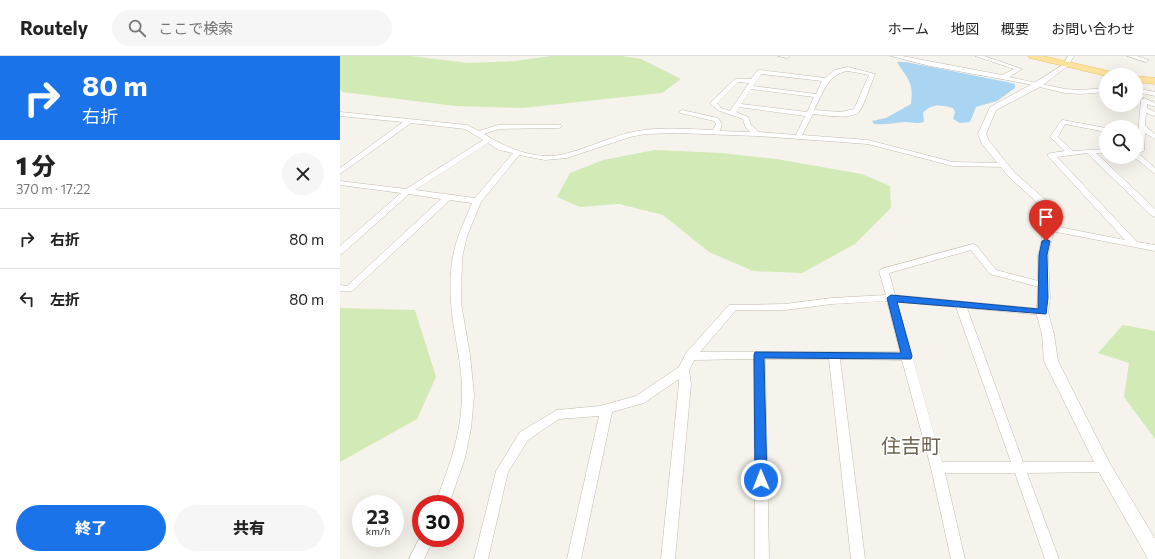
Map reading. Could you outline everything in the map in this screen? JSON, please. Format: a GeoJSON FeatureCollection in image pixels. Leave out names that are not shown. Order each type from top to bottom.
{"type":"FeatureCollection","features":[{"type":"Feature","properties":{"kind":"main road"},"geometry":{"type":"LineString","coordinates":[[1033,56],[1099,72]]}},
{"type":"Feature","properties":{"kind":"main road"},"geometry":{"type":"LineString","coordinates":[[1143,80],[1155,81]]}},
{"type":"Feature","properties":{"kind":"street"},"geometry":{"type":"LineString","coordinates":[[781,56],[787,56]]}},
{"type":"Feature","properties":{"kind":"street"},"geometry":{"type":"LineString","coordinates":[[894,56],[1065,91],[1081,92],[1099,91]]}},
{"type":"Feature","properties":{"kind":"street"},"geometry":{"type":"LineString","coordinates":[[905,59],[911,56]]}},
{"type":"Feature","properties":{"kind":"street"},"geometry":{"type":"LineString","coordinates":[[978,56],[1019,69],[1004,78]]}},
{"type":"Feature","properties":{"kind":"street"},"geometry":{"type":"LineString","coordinates":[[1071,56],[1066,65],[1037,85],[993,109],[982,134],[985,142],[1012,175],[1045,204],[1050,212],[1051,221],[1043,255],[1044,298],[1042,312],[1048,334],[1051,361],[1104,467],[1155,555]]}},
{"type":"Feature","properties":{"kind":"street"},"geometry":{"type":"LineString","coordinates":[[1130,56],[1146,60]]}},
{"type":"Feature","properties":{"kind":"street"},"geometry":{"type":"LineString","coordinates":[[737,105],[810,113],[839,114],[854,112],[858,110],[872,74],[846,68],[836,72],[826,80],[810,113],[798,137]]}},
{"type":"Feature","properties":{"kind":"street"},"geometry":{"type":"LineString","coordinates":[[732,113],[759,72],[826,80]]}},
{"type":"Feature","properties":{"kind":"street"},"geometry":{"type":"LineString","coordinates":[[753,81],[737,80],[713,102],[720,109],[746,118],[748,126],[757,134]]}},
{"type":"Feature","properties":{"kind":"street"},"geometry":{"type":"LineString","coordinates":[[749,88],[818,96]]}},
{"type":"Feature","properties":{"kind":"street"},"geometry":{"type":"LineString","coordinates":[[1143,91],[1155,94]]}},
{"type":"Feature","properties":{"kind":"street"},"geometry":{"type":"LineString","coordinates":[[1155,104],[1144,100],[1143,109],[1155,114]]}},
{"type":"Feature","properties":{"kind":"street"},"geometry":{"type":"LineString","coordinates":[[682,112],[716,119],[719,124],[716,132]]}},
{"type":"Feature","properties":{"kind":"street"},"geometry":{"type":"LineString","coordinates":[[341,115],[467,128],[502,148],[530,156],[554,158],[567,156],[612,139],[646,132],[677,131],[757,134],[868,142],[953,164],[1004,165]]}},
{"type":"Feature","properties":{"kind":"street"},"geometry":{"type":"LineString","coordinates":[[340,172],[408,122]]}},
{"type":"Feature","properties":{"kind":"street"},"geometry":{"type":"LineString","coordinates":[[1070,153],[1054,137],[1063,122],[1099,129]]}},
{"type":"Feature","properties":{"kind":"street"},"geometry":{"type":"LineString","coordinates":[[478,134],[498,127],[559,126]]}},
{"type":"Feature","properties":{"kind":"street"},"geometry":{"type":"LineString","coordinates":[[1143,128],[1155,137]]}},
{"type":"Feature","properties":{"kind":"street"},"geometry":{"type":"LineString","coordinates":[[340,250],[407,192],[488,140]]}},
{"type":"Feature","properties":{"kind":"street"},"geometry":{"type":"LineString","coordinates":[[1088,151],[1155,214]]}},
{"type":"Feature","properties":{"kind":"street"},"geometry":{"type":"LineString","coordinates":[[1099,151],[1051,156],[1134,244]]}},
{"type":"Feature","properties":{"kind":"street"},"geometry":{"type":"LineString","coordinates":[[445,495],[459,458],[465,428],[468,395],[465,356],[456,303],[457,258],[463,236],[477,201],[517,153]]}},
{"type":"Feature","properties":{"kind":"street"},"geometry":{"type":"LineString","coordinates":[[1143,161],[1155,172]]}},
{"type":"Feature","properties":{"kind":"street"},"geometry":{"type":"LineString","coordinates":[[340,183],[477,201]]}},
{"type":"Feature","properties":{"kind":"street"},"geometry":{"type":"LineString","coordinates":[[340,288],[348,289],[448,197]]}},
{"type":"Feature","properties":{"kind":"street"},"geometry":{"type":"LineString","coordinates":[[1049,228],[1155,248]]}},
{"type":"Feature","properties":{"kind":"street"},"geometry":{"type":"LineString","coordinates":[[958,559],[937,468],[884,271],[973,247],[993,272],[1017,277],[1043,285]]}},
{"type":"Feature","properties":{"kind":"street"},"geometry":{"type":"LineString","coordinates":[[481,559],[502,471],[524,436],[557,416],[600,411],[640,400],[683,370],[690,356],[733,307],[785,307],[832,301],[891,298],[1042,312]]}},
{"type":"Feature","properties":{"kind":"street"},"geometry":{"type":"LineString","coordinates":[[960,304],[1052,559]]}},
{"type":"Feature","properties":{"kind":"street"},"geometry":{"type":"LineString","coordinates":[[759,355],[762,559]]}},
{"type":"Feature","properties":{"kind":"street"},"geometry":{"type":"LineString","coordinates":[[834,355],[858,559]]}},
{"type":"Feature","properties":{"kind":"street"},"geometry":{"type":"LineString","coordinates":[[690,356],[907,356]]}},
{"type":"Feature","properties":{"kind":"street"},"geometry":{"type":"LineString","coordinates":[[668,559],[685,384],[683,370]]}},
{"type":"Feature","properties":{"kind":"street"},"geometry":{"type":"LineString","coordinates":[[574,559],[607,408]]}},
{"type":"Feature","properties":{"kind":"street"},"geometry":{"type":"LineString","coordinates":[[937,468],[1104,467]]}},
{"type":"Feature","properties":{"kind":"street"},"geometry":{"type":"LineString","coordinates":[[416,559],[422,547]]}},
{"type":"Feature","properties":{"kind":"green space"},"geometry":{"type":"Polygon","coordinates":[[[340,56],[410,56],[468,63],[515,61],[552,56],[622,56],[641,59],[681,79],[662,93],[522,108],[455,106],[342,92],[340,89],[340,56]]]}},
{"type":"Feature","properties":{"kind":"green space"},"geometry":{"type":"Polygon","coordinates":[[[655,150],[721,153],[776,159],[862,174],[890,186],[891,208],[855,244],[802,273],[753,271],[709,252],[663,215],[619,204],[580,207],[557,197],[570,173],[603,160],[655,150]]]}},
{"type":"Feature","properties":{"kind":"green space"},"geometry":{"type":"Polygon","coordinates":[[[340,308],[415,310],[436,377],[417,419],[340,462],[340,308]]]}},
{"type":"Feature","properties":{"kind":"green space"},"geometry":{"type":"Polygon","coordinates":[[[1123,325],[1155,331],[1155,439],[1124,397],[1129,363],[1098,353],[1123,325]]]}},
{"type":"Feature","properties":{"kind":"water"},"geometry":{"type":"Polygon","coordinates":[[[897,62],[906,62],[1007,82],[1015,84],[1015,88],[997,101],[976,107],[970,122],[960,123],[953,119],[955,112],[953,108],[933,106],[923,113],[924,122],[874,124],[872,121],[886,118],[911,104],[911,86],[897,62]]]}},
{"type":"Feature","properties":{"kind":"district","name":"住吉町"},"geometry":{"type":"Point","coordinates":[911,446]}},
{"type":"Feature","properties":{"kind":"route"},"geometry":{"type":"LineString","coordinates":[[761,480],[759,355],[907,356],[891,298],[1042,312],[1044,298],[1043,255],[1046,241]]}}]}
